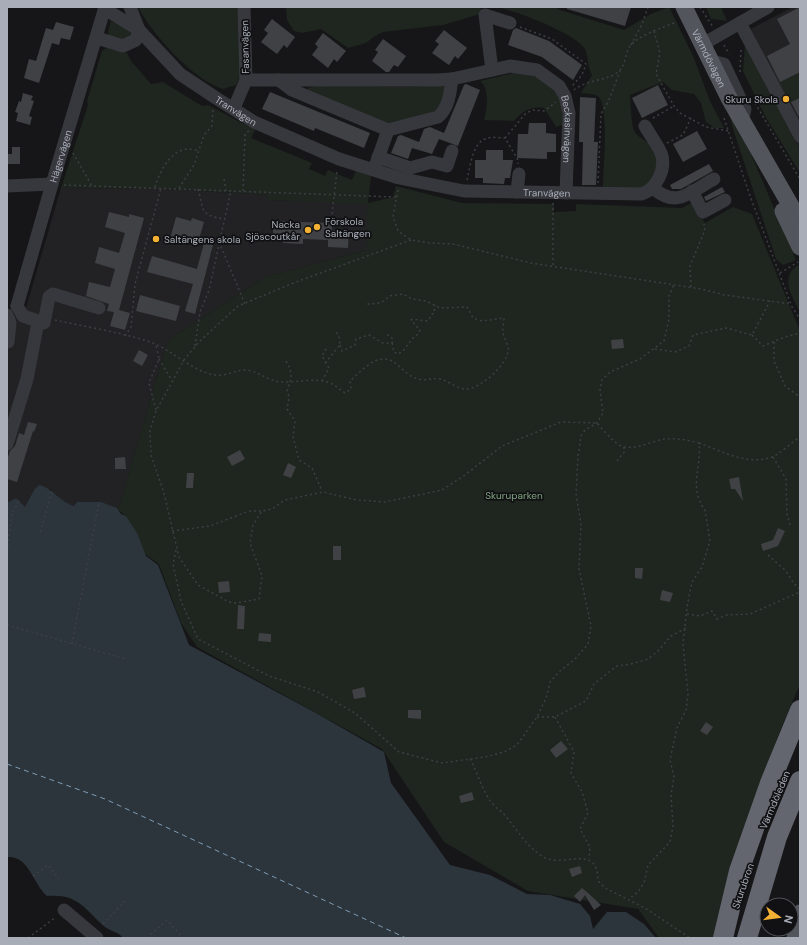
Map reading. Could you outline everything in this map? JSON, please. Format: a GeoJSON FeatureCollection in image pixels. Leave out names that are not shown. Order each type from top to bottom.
{"type":"FeatureCollection","features":[{"type":"Feature","properties":{"kind":"highway"},"geometry":{"type":"LineString","coordinates":[[750,938],[769,836],[800,710]]}},
{"type":"Feature","properties":{"kind":"highway","name":"Värmdöleden"},"geometry":{"type":"LineString","coordinates":[[769,836],[800,743]]}},
{"type":"Feature","properties":{"kind":"highway","name":"Värmdöleden"},"geometry":{"type":"LineString","coordinates":[[769,836],[800,781]]}},
{"type":"Feature","properties":{"kind":"highway"},"geometry":{"type":"LineString","coordinates":[[724,938],[739,871],[769,836],[800,808]]}},
{"type":"Feature","properties":{"kind":"highway","name":"Skurubron"},"geometry":{"type":"LineString","coordinates":[[747,938],[769,836]]}},
{"type":"Feature","properties":{"kind":"main road","name":"Värmdövägen"},"geometry":{"type":"LineString","coordinates":[[682,14],[702,44],[711,61],[739,128],[799,255]]}},
{"type":"Feature","properties":{"kind":"main road","name":"Värmdövägen"},"geometry":{"type":"LineString","coordinates":[[739,128],[800,222]]}},
{"type":"Feature","properties":{"kind":"main road"},"geometry":{"type":"LineString","coordinates":[[795,938],[800,914]]}},
{"type":"Feature","properties":{"kind":"street","name":"Tranvägen"},"geometry":{"type":"LineString","coordinates":[[130,7],[139,30]]}},
{"type":"Feature","properties":{"kind":"street","name":"Fasanvägen"},"geometry":{"type":"LineString","coordinates":[[234,108],[246,80],[244,7]]}},
{"type":"Feature","properties":{"kind":"street"},"geometry":{"type":"LineString","coordinates":[[702,44],[768,7]]}},
{"type":"Feature","properties":{"kind":"street","name":"Tranvägen"},"geometry":{"type":"LineString","coordinates":[[105,8],[139,30],[180,74],[254,122],[339,159],[373,170],[464,191],[634,195],[648,192],[653,188]]}},
{"type":"Feature","properties":{"kind":"street","name":"Hägervägen"},"geometry":{"type":"LineString","coordinates":[[10,312],[55,184],[105,8]]}},
{"type":"Feature","properties":{"kind":"street"},"geometry":{"type":"LineString","coordinates":[[492,70],[485,15],[510,23]]}},
{"type":"Feature","properties":{"kind":"street"},"geometry":{"type":"LineString","coordinates":[[740,23],[800,136]]}},
{"type":"Feature","properties":{"kind":"street"},"geometry":{"type":"LineString","coordinates":[[97,38],[123,46],[136,40],[139,30]]}},
{"type":"Feature","properties":{"kind":"street","name":"Beckasinvägen"},"geometry":{"type":"LineString","coordinates":[[246,80],[452,79],[510,66],[538,70],[567,93],[569,113],[560,193]]}},
{"type":"Feature","properties":{"kind":"street"},"geometry":{"type":"LineString","coordinates":[[279,80],[292,90],[388,130],[438,116],[444,112],[449,98],[452,79]]}},
{"type":"Feature","properties":{"kind":"street"},"geometry":{"type":"LineString","coordinates":[[645,126],[661,154],[662,164],[658,181],[653,188],[662,196],[671,199],[679,198],[714,179]]}},
{"type":"Feature","properties":{"kind":"street"},"geometry":{"type":"LineString","coordinates":[[373,170],[388,130]]}},
{"type":"Feature","properties":{"kind":"street"},"geometry":{"type":"LineString","coordinates":[[378,157],[410,168],[432,162],[447,166],[452,151]]}},
{"type":"Feature","properties":{"kind":"street"},"geometry":{"type":"LineString","coordinates":[[517,192],[519,174]]}},
{"type":"Feature","properties":{"kind":"street"},"geometry":{"type":"LineString","coordinates":[[7,186],[55,184]]}},
{"type":"Feature","properties":{"kind":"street"},"geometry":{"type":"LineString","coordinates":[[692,191],[703,212],[725,200]]}},
{"type":"Feature","properties":{"kind":"street"},"geometry":{"type":"LineString","coordinates":[[7,444],[27,379],[42,320],[50,297],[53,294],[99,308]]}},
{"type":"Feature","properties":{"kind":"street"},"geometry":{"type":"LineString","coordinates":[[8,342],[10,312],[42,320]]}},
{"type":"Feature","properties":{"kind":"street"},"geometry":{"type":"LineString","coordinates":[[68,913],[96,938]]}},
{"type":"Feature","properties":{"kind":"path"},"geometry":{"type":"LineString","coordinates":[[598,195],[601,114],[609,100],[630,46],[638,34],[648,7]]}},
{"type":"Feature","properties":{"kind":"path"},"geometry":{"type":"LineString","coordinates":[[630,46],[682,14]]}},
{"type":"Feature","properties":{"kind":"path"},"geometry":{"type":"LineString","coordinates":[[510,23],[552,39],[586,64],[582,75],[567,93]]}},
{"type":"Feature","properties":{"kind":"path"},"geometry":{"type":"LineString","coordinates":[[654,31],[660,53],[656,74],[674,106],[680,113],[706,127],[739,128]]}},
{"type":"Feature","properties":{"kind":"path"},"geometry":{"type":"LineString","coordinates":[[464,191],[471,161],[479,142],[485,139],[505,138],[526,113],[533,110],[544,111],[567,93],[578,87],[593,80],[612,76],[620,71]]}},
{"type":"Feature","properties":{"kind":"path"},"geometry":{"type":"LineString","coordinates":[[645,126],[649,120],[674,106]]}},
{"type":"Feature","properties":{"kind":"path"},"geometry":{"type":"LineString","coordinates":[[179,188],[194,165],[204,135],[212,126],[213,110]]}},
{"type":"Feature","properties":{"kind":"path"},"geometry":{"type":"LineString","coordinates":[[723,113],[739,128],[750,196],[791,302],[800,319]]}},
{"type":"Feature","properties":{"kind":"path"},"geometry":{"type":"LineString","coordinates":[[657,148],[683,135],[691,118]]}},
{"type":"Feature","properties":{"kind":"path"},"geometry":{"type":"LineString","coordinates":[[244,191],[245,134],[251,130],[254,122]]}},
{"type":"Feature","properties":{"kind":"path"},"geometry":{"type":"LineString","coordinates":[[505,138],[518,160],[519,174]]}},
{"type":"Feature","properties":{"kind":"path"},"geometry":{"type":"LineString","coordinates":[[71,149],[92,186]]}},
{"type":"Feature","properties":{"kind":"path"},"geometry":{"type":"LineString","coordinates":[[154,188],[163,168],[176,153],[184,149],[199,150]]}},
{"type":"Feature","properties":{"kind":"path"},"geometry":{"type":"LineString","coordinates":[[332,214],[339,159]]}},
{"type":"Feature","properties":{"kind":"path"},"geometry":{"type":"LineString","coordinates":[[224,179],[226,190]]}},
{"type":"Feature","properties":{"kind":"path"},"geometry":{"type":"LineString","coordinates":[[55,184],[396,197],[393,217],[398,231],[411,240],[430,244],[453,244],[531,263],[674,284],[725,295],[770,301],[791,302]]}},
{"type":"Feature","properties":{"kind":"path"},"geometry":{"type":"LineString","coordinates":[[125,336],[131,327],[135,284],[160,188]]}},
{"type":"Feature","properties":{"kind":"path"},"geometry":{"type":"LineString","coordinates":[[198,189],[205,214],[210,217],[224,219]]}},
{"type":"Feature","properties":{"kind":"path"},"geometry":{"type":"LineString","coordinates":[[195,347],[200,312],[209,290],[231,190]]}},
{"type":"Feature","properties":{"kind":"path"},"geometry":{"type":"LineString","coordinates":[[552,265],[560,193]]}},
{"type":"Feature","properties":{"kind":"path"},"geometry":{"type":"LineString","coordinates":[[690,287],[690,266],[705,230],[703,212]]}},
{"type":"Feature","properties":{"kind":"path"},"geometry":{"type":"LineString","coordinates":[[262,511],[252,525],[250,543],[262,576],[259,599],[236,603],[228,602],[198,585],[179,557],[164,493],[151,455],[150,430],[156,411],[172,380],[184,360],[195,347],[238,306],[296,282],[411,240]]}},
{"type":"Feature","properties":{"kind":"path"},"geometry":{"type":"LineString","coordinates":[[219,242],[245,304]]}},
{"type":"Feature","properties":{"kind":"path"},"geometry":{"type":"LineString","coordinates":[[780,273],[799,255]]}},
{"type":"Feature","properties":{"kind":"path"},"geometry":{"type":"LineString","coordinates":[[176,548],[173,564],[181,601],[198,639],[269,676],[318,692],[336,702],[355,713],[399,752],[442,763],[504,752],[517,745],[537,717],[546,698],[550,682],[560,670],[576,658],[588,644],[591,626],[579,569],[581,524],[576,494],[578,456],[581,436],[585,430],[597,423],[603,413],[600,390],[602,380],[610,372],[630,364],[655,349],[664,341],[669,319],[669,296],[674,284]]}},
{"type":"Feature","properties":{"kind":"path"},"geometry":{"type":"LineString","coordinates":[[42,320],[125,336],[156,345],[184,360],[198,371],[216,376],[231,375],[246,370],[259,373],[265,379],[282,382],[322,381],[331,384],[345,393],[351,389],[350,381],[356,375],[374,362],[385,359],[394,363],[406,374],[423,381],[439,379],[454,387],[466,390],[478,387],[505,361],[508,351],[503,332],[504,318],[482,321],[474,318],[467,308],[440,308],[426,301],[412,299],[403,294],[389,296],[386,301],[380,304],[365,304]]}},
{"type":"Feature","properties":{"kind":"path"},"geometry":{"type":"LineString","coordinates":[[752,335],[770,301]]}},
{"type":"Feature","properties":{"kind":"path"},"geometry":{"type":"LineString","coordinates":[[385,333],[393,339],[392,343],[394,352],[398,354],[403,351],[420,330],[412,320],[413,318],[425,321],[429,320],[431,315],[434,313],[435,305]]}},
{"type":"Feature","properties":{"kind":"path"},"geometry":{"type":"LineString","coordinates":[[655,349],[675,352],[689,346],[693,335],[726,328],[752,335],[763,346],[800,333]]}},
{"type":"Feature","properties":{"kind":"path"},"geometry":{"type":"LineString","coordinates":[[336,332],[339,336],[342,351],[355,345],[356,339],[369,335],[384,343],[392,343]]}},
{"type":"Feature","properties":{"kind":"path"},"geometry":{"type":"LineString","coordinates":[[774,342],[774,361],[785,386],[800,397]]}},
{"type":"Feature","properties":{"kind":"path"},"geometry":{"type":"LineString","coordinates":[[156,345],[159,359],[172,380]]}},
{"type":"Feature","properties":{"kind":"path"},"geometry":{"type":"LineString","coordinates":[[325,363],[340,346]]}},
{"type":"Feature","properties":{"kind":"path"},"geometry":{"type":"LineString","coordinates":[[322,381],[329,368],[322,356],[325,350],[329,348]]}},
{"type":"Feature","properties":{"kind":"path"},"geometry":{"type":"LineString","coordinates":[[156,411],[149,383],[159,359]]}},
{"type":"Feature","properties":{"kind":"path"},"geometry":{"type":"LineString","coordinates":[[286,361],[292,370],[291,381],[287,389],[289,398],[288,409],[295,421],[293,437],[299,460],[312,468],[323,492]]}},
{"type":"Feature","properties":{"kind":"path"},"geometry":{"type":"LineString","coordinates":[[172,531],[210,526],[248,511],[272,509],[286,500],[323,492],[357,500],[385,502],[442,490],[507,444],[561,422],[597,423]]}},
{"type":"Feature","properties":{"kind":"path"},"geometry":{"type":"LineString","coordinates":[[597,423],[604,432],[622,446],[625,451],[617,461]]}},
{"type":"Feature","properties":{"kind":"path"},"geometry":{"type":"LineString","coordinates":[[622,446],[635,447],[666,439],[679,439],[699,443],[738,459],[773,457],[800,437]]}},
{"type":"Feature","properties":{"kind":"path"},"geometry":{"type":"LineString","coordinates":[[629,899],[638,892],[644,883],[648,865],[670,842],[673,826],[671,795],[674,777],[670,760],[677,728],[686,710],[688,694],[683,644],[692,582],[702,567],[710,541],[705,510],[702,506],[695,481],[701,455],[699,443]]}},
{"type":"Feature","properties":{"kind":"path"},"geometry":{"type":"LineString","coordinates":[[773,457],[786,480],[787,514],[790,525]]}},
{"type":"Feature","properties":{"kind":"path"},"geometry":{"type":"LineString","coordinates":[[40,532],[53,489]]}},
{"type":"Feature","properties":{"kind":"path"},"geometry":{"type":"LineString","coordinates":[[7,551],[12,513],[19,501]]}},
{"type":"Feature","properties":{"kind":"path"},"geometry":{"type":"LineString","coordinates":[[72,644],[99,502]]}},
{"type":"Feature","properties":{"kind":"path"},"geometry":{"type":"LineString","coordinates":[[768,555],[786,571],[794,584],[800,589]]}},
{"type":"Feature","properties":{"kind":"path"},"geometry":{"type":"LineString","coordinates":[[687,614],[700,616],[712,611],[717,619],[727,615],[750,614],[800,592]]}},
{"type":"Feature","properties":{"kind":"path"},"geometry":{"type":"LineString","coordinates":[[7,625],[126,659]]}},
{"type":"Feature","properties":{"kind":"path"},"geometry":{"type":"LineString","coordinates":[[537,717],[555,718],[586,701],[594,684],[617,666],[648,659],[658,651],[671,636],[686,628]]}},
{"type":"Feature","properties":{"kind":"path"},"geometry":{"type":"LineString","coordinates":[[555,718],[574,752],[572,773],[582,792],[588,813],[580,829],[590,847],[588,859]]}},
{"type":"Feature","properties":{"kind":"path"},"geometry":{"type":"LineString","coordinates":[[470,759],[492,803],[528,845],[543,857],[556,862],[576,858],[588,859],[595,864],[598,873],[598,880],[605,888],[629,899],[690,938]]}},
{"type":"Feature","properties":{"kind":"path"},"geometry":{"type":"LineString","coordinates":[[32,876],[48,865],[60,879]]}},
{"type":"Feature","properties":{"kind":"path"},"geometry":{"type":"LineString","coordinates":[[103,924],[127,899]]}},
{"type":"Feature","properties":{"kind":"path"},"geometry":{"type":"LineString","coordinates":[[28,938],[57,916],[68,913]]}},
{"type":"Feature","properties":{"kind":"path"},"geometry":{"type":"LineString","coordinates":[[147,938],[167,920],[183,938]]}},
{"type":"Feature","properties":{"kind":"shaded area","name":"Skuru Skola"},"geometry":{"type":"Polygon","coordinates":[[[793,7],[800,7],[800,151],[739,35],[793,7]]]}},
{"type":"Feature","properties":{"kind":"shaded area"},"geometry":{"type":"Polygon","coordinates":[[[61,188],[165,189],[267,195],[267,200],[368,203],[367,250],[265,277],[168,340],[118,510],[99,502],[77,502],[74,506],[64,503],[50,489],[34,490],[25,508],[7,503],[7,319],[26,308],[61,188]]]}},
{"type":"Feature","properties":{"kind":"shaded area"},"geometry":{"type":"Polygon","coordinates":[[[39,485],[49,489],[64,501],[74,506],[77,502],[101,502],[117,508],[121,514],[126,516],[137,533],[146,556],[158,565],[189,645],[316,713],[384,752],[391,783],[450,865],[490,875],[527,894],[550,895],[580,904],[590,916],[593,929],[607,912],[626,912],[644,924],[656,938],[123,938],[119,934],[105,927],[74,900],[66,897],[47,896],[42,891],[26,865],[14,858],[7,857],[7,503],[16,498],[25,507],[34,490],[39,485]]]}},
{"type":"Feature","properties":{"kind":"green space"},"geometry":{"type":"Polygon","coordinates":[[[138,7],[239,7],[241,74],[236,85],[223,89],[199,77],[163,43],[144,18],[138,7]]]}},
{"type":"Feature","properties":{"kind":"green space"},"geometry":{"type":"Polygon","coordinates":[[[481,7],[480,14],[443,25],[383,32],[366,43],[348,48],[321,29],[302,33],[294,31],[287,20],[286,8],[481,7]]]}},
{"type":"Feature","properties":{"kind":"green space"},"geometry":{"type":"Polygon","coordinates":[[[498,7],[556,7],[560,10],[624,30],[651,14],[669,7],[693,56],[710,101],[724,128],[715,128],[706,122],[701,103],[694,94],[672,90],[663,82],[630,95],[632,120],[635,132],[653,148],[656,154],[657,166],[644,189],[603,189],[605,141],[604,114],[599,97],[593,94],[581,93],[592,75],[589,69],[585,49],[570,36],[558,30],[531,18],[498,7]]]}},
{"type":"Feature","properties":{"kind":"green space"},"geometry":{"type":"Polygon","coordinates":[[[706,7],[721,7],[727,21],[711,19],[706,7]]]}},
{"type":"Feature","properties":{"kind":"green space"},"geometry":{"type":"Polygon","coordinates":[[[111,21],[123,26],[134,35],[125,41],[109,36],[108,32],[111,21]]]}},
{"type":"Feature","properties":{"kind":"green space"},"geometry":{"type":"Polygon","coordinates":[[[745,44],[800,151],[800,173],[765,116],[743,71],[745,44]]]}},
{"type":"Feature","properties":{"kind":"green space","name":"Skuruparken"},"geometry":{"type":"Polygon","coordinates":[[[107,48],[127,53],[131,61],[151,84],[163,82],[202,106],[208,105],[255,130],[251,138],[312,163],[309,169],[325,176],[328,170],[352,180],[356,170],[371,176],[368,203],[393,197],[396,186],[462,203],[554,204],[554,212],[576,211],[576,204],[682,208],[693,202],[705,223],[733,207],[752,214],[800,331],[800,684],[778,736],[746,832],[718,938],[659,938],[638,909],[528,891],[444,842],[382,749],[197,647],[181,623],[159,564],[145,554],[126,516],[118,510],[168,340],[265,277],[367,250],[367,204],[267,200],[267,195],[165,189],[61,188],[88,105],[87,101],[102,51],[107,48]]]}},
{"type":"Feature","properties":{"kind":"green space"},"geometry":{"type":"Polygon","coordinates":[[[517,72],[545,81],[557,90],[563,103],[562,125],[556,127],[544,108],[527,110],[520,114],[514,121],[484,120],[487,99],[485,88],[480,81],[517,72]]]}},
{"type":"Feature","properties":{"kind":"green space"},"geometry":{"type":"Polygon","coordinates":[[[800,72],[800,98],[788,104],[778,83],[800,72]]]}},
{"type":"Feature","properties":{"kind":"green space"},"geometry":{"type":"Polygon","coordinates":[[[448,84],[441,109],[388,127],[308,90],[308,88],[316,86],[408,87],[448,84]]]}},
{"type":"Feature","properties":{"kind":"green space"},"geometry":{"type":"Polygon","coordinates":[[[727,106],[740,128],[796,260],[783,265],[776,259],[733,129],[727,106]]]}},
{"type":"Feature","properties":{"kind":"green space"},"geometry":{"type":"Polygon","coordinates":[[[798,265],[800,269],[800,312],[791,294],[788,281],[792,270],[798,265]]]}},
{"type":"Feature","properties":{"kind":"building"},"geometry":{"type":"Polygon","coordinates":[[[567,7],[631,7],[625,26],[567,9],[567,7]]]}},
{"type":"Feature","properties":{"kind":"building"},"geometry":{"type":"Polygon","coordinates":[[[800,7],[800,72],[780,82],[767,56],[790,44],[777,19],[800,7]]]}},
{"type":"Feature","properties":{"kind":"building"},"geometry":{"type":"Polygon","coordinates":[[[272,19],[295,37],[287,48],[284,45],[277,54],[261,42],[268,33],[264,30],[272,19]]]}},
{"type":"Feature","properties":{"kind":"building"},"geometry":{"type":"Polygon","coordinates":[[[56,22],[74,27],[70,40],[61,38],[59,45],[52,43],[39,83],[24,78],[29,59],[36,61],[46,28],[53,30],[56,22]]]}},
{"type":"Feature","properties":{"kind":"building"},"geometry":{"type":"Polygon","coordinates":[[[516,28],[549,41],[582,65],[573,80],[542,57],[508,45],[513,30],[516,28]]]}},
{"type":"Feature","properties":{"kind":"building"},"geometry":{"type":"Polygon","coordinates":[[[444,30],[467,48],[458,59],[455,56],[449,65],[432,53],[439,44],[435,41],[444,30]]]}},
{"type":"Feature","properties":{"kind":"building"},"geometry":{"type":"Polygon","coordinates":[[[323,33],[346,51],[337,62],[334,59],[328,68],[312,55],[318,47],[315,44],[323,33]]]}},
{"type":"Feature","properties":{"kind":"building"},"geometry":{"type":"Polygon","coordinates":[[[383,39],[406,56],[398,67],[394,65],[389,72],[386,72],[372,61],[378,52],[375,50],[383,39]]]}},
{"type":"Feature","properties":{"kind":"building"},"geometry":{"type":"Polygon","coordinates":[[[466,84],[480,90],[458,146],[439,139],[432,154],[412,148],[408,159],[391,153],[398,136],[401,135],[419,142],[424,129],[430,127],[444,133],[464,85],[466,84]]]}},
{"type":"Feature","properties":{"kind":"building"},"geometry":{"type":"Polygon","coordinates":[[[658,85],[668,105],[642,118],[632,98],[658,85]]]}},
{"type":"Feature","properties":{"kind":"building"},"geometry":{"type":"Polygon","coordinates":[[[270,92],[370,133],[364,148],[315,128],[314,131],[262,109],[270,92]]]}},
{"type":"Feature","properties":{"kind":"building"},"geometry":{"type":"Polygon","coordinates":[[[23,93],[33,96],[31,100],[34,101],[29,116],[32,117],[30,125],[16,121],[18,113],[15,112],[19,101],[21,102],[23,93]]]}},
{"type":"Feature","properties":{"kind":"building"},"geometry":{"type":"Polygon","coordinates":[[[580,97],[596,98],[594,142],[598,142],[596,185],[582,185],[583,142],[579,142],[580,97]]]}},
{"type":"Feature","properties":{"kind":"building"},"geometry":{"type":"Polygon","coordinates":[[[800,98],[800,119],[791,102],[800,98]]]}},
{"type":"Feature","properties":{"kind":"building"},"geometry":{"type":"Polygon","coordinates":[[[529,123],[546,123],[546,133],[556,134],[556,152],[547,152],[547,159],[517,158],[518,134],[528,134],[529,123]]]}},
{"type":"Feature","properties":{"kind":"building"},"geometry":{"type":"Polygon","coordinates":[[[697,131],[707,149],[683,162],[673,144],[697,131]]]}},
{"type":"Feature","properties":{"kind":"building"},"geometry":{"type":"Polygon","coordinates":[[[12,147],[20,147],[20,164],[7,164],[7,154],[12,154],[12,147]]]}},
{"type":"Feature","properties":{"kind":"building"},"geometry":{"type":"Polygon","coordinates":[[[486,150],[503,150],[503,160],[513,160],[510,178],[505,178],[504,184],[483,183],[483,178],[475,178],[475,160],[486,160],[486,150]]]}},
{"type":"Feature","properties":{"kind":"building"},"geometry":{"type":"Polygon","coordinates":[[[709,164],[713,171],[681,189],[672,189],[670,185],[709,164]]]}},
{"type":"Feature","properties":{"kind":"building"},"geometry":{"type":"Polygon","coordinates":[[[722,187],[725,192],[706,201],[704,197],[722,187]]]}},
{"type":"Feature","properties":{"kind":"building"},"geometry":{"type":"Polygon","coordinates":[[[109,212],[129,217],[129,214],[144,218],[119,310],[130,313],[125,330],[110,326],[114,312],[107,311],[109,304],[86,296],[89,282],[110,287],[115,269],[95,263],[99,247],[119,253],[125,233],[105,227],[109,212]]]}},
{"type":"Feature","properties":{"kind":"building"},"geometry":{"type":"Polygon","coordinates":[[[176,217],[191,221],[192,218],[204,222],[197,246],[170,239],[176,217]]]}},
{"type":"Feature","properties":{"kind":"building","name":"Nacka Sjöscoutkår"},"geometry":{"type":"Polygon","coordinates":[[[273,221],[332,223],[332,230],[349,231],[348,248],[328,247],[328,240],[303,239],[303,244],[283,243],[283,238],[273,238],[273,221]]]}},
{"type":"Feature","properties":{"kind":"building"},"geometry":{"type":"Polygon","coordinates":[[[204,243],[213,245],[195,314],[185,311],[193,284],[147,272],[152,256],[197,269],[204,243]]]}},
{"type":"Feature","properties":{"kind":"building"},"geometry":{"type":"Polygon","coordinates":[[[140,295],[180,306],[176,321],[136,311],[140,295]]]}},
{"type":"Feature","properties":{"kind":"building"},"geometry":{"type":"Polygon","coordinates":[[[623,339],[624,348],[612,349],[611,340],[623,339]]]}},
{"type":"Feature","properties":{"kind":"building"},"geometry":{"type":"Polygon","coordinates":[[[139,350],[148,355],[142,366],[133,361],[139,350]]]}},
{"type":"Feature","properties":{"kind":"building"},"geometry":{"type":"Polygon","coordinates":[[[28,422],[37,424],[34,432],[33,431],[17,482],[7,479],[7,460],[10,451],[15,446],[19,433],[24,435],[28,422]]]}},
{"type":"Feature","properties":{"kind":"building"},"geometry":{"type":"Polygon","coordinates":[[[240,450],[245,459],[232,466],[227,457],[240,450]]]}},
{"type":"Feature","properties":{"kind":"building"},"geometry":{"type":"Polygon","coordinates":[[[125,457],[126,469],[115,469],[115,458],[125,457]]]}},
{"type":"Feature","properties":{"kind":"building"},"geometry":{"type":"Polygon","coordinates":[[[288,463],[296,467],[291,478],[283,475],[288,463]]]}},
{"type":"Feature","properties":{"kind":"building"},"geometry":{"type":"Polygon","coordinates":[[[187,473],[194,473],[193,488],[186,488],[187,473]]]}},
{"type":"Feature","properties":{"kind":"building"},"geometry":{"type":"Polygon","coordinates":[[[739,477],[743,501],[735,489],[731,489],[729,479],[739,477]]]}},
{"type":"Feature","properties":{"kind":"building"},"geometry":{"type":"Polygon","coordinates":[[[778,528],[785,531],[778,546],[763,551],[761,544],[773,540],[778,528]]]}},
{"type":"Feature","properties":{"kind":"building"},"geometry":{"type":"Polygon","coordinates":[[[333,546],[341,546],[341,560],[333,560],[333,546]]]}},
{"type":"Feature","properties":{"kind":"building"},"geometry":{"type":"Polygon","coordinates":[[[635,568],[643,568],[642,579],[635,578],[635,568]]]}},
{"type":"Feature","properties":{"kind":"building"},"geometry":{"type":"Polygon","coordinates":[[[229,581],[230,592],[219,593],[218,582],[229,581]]]}},
{"type":"Feature","properties":{"kind":"building"},"geometry":{"type":"Polygon","coordinates":[[[662,590],[673,593],[670,602],[660,600],[662,590]]]}},
{"type":"Feature","properties":{"kind":"building"},"geometry":{"type":"Polygon","coordinates":[[[238,605],[245,606],[244,629],[237,629],[238,605]]]}},
{"type":"Feature","properties":{"kind":"building"},"geometry":{"type":"Polygon","coordinates":[[[259,633],[271,634],[271,642],[258,641],[259,633]]]}},
{"type":"Feature","properties":{"kind":"building"},"geometry":{"type":"Polygon","coordinates":[[[364,687],[366,697],[354,699],[352,690],[364,687]]]}},
{"type":"Feature","properties":{"kind":"building"},"geometry":{"type":"Polygon","coordinates":[[[408,710],[421,710],[421,719],[408,718],[408,710]]]}},
{"type":"Feature","properties":{"kind":"building"},"geometry":{"type":"Polygon","coordinates":[[[706,722],[713,727],[707,735],[700,731],[706,722]]]}},
{"type":"Feature","properties":{"kind":"building"},"geometry":{"type":"Polygon","coordinates":[[[561,741],[568,749],[556,758],[550,750],[561,741]]]}},
{"type":"Feature","properties":{"kind":"building"},"geometry":{"type":"Polygon","coordinates":[[[472,792],[474,800],[461,803],[459,796],[472,792]]]}},
{"type":"Feature","properties":{"kind":"building"},"geometry":{"type":"Polygon","coordinates":[[[580,866],[582,873],[572,877],[569,869],[580,866]]]}},
{"type":"Feature","properties":{"kind":"building"},"geometry":{"type":"Polygon","coordinates":[[[582,888],[601,905],[594,910],[585,895],[580,902],[574,896],[582,888]]]}},
{"type":"Feature","properties":{"kind":"ferry route"},"geometry":{"type":"LineString","coordinates":[[7,764],[105,799],[406,938]]}},
{"type":"Feature","properties":{"kind":"place","name":"Skuru Skola"},"geometry":{"type":"Point","coordinates":[786,99]}},
{"type":"Feature","properties":{"kind":"place","name":"Förskola Saltängen"},"geometry":{"type":"Point","coordinates":[317,227]}},
{"type":"Feature","properties":{"kind":"place","name":"Nacka Sjöscoutkår"},"geometry":{"type":"Point","coordinates":[308,230]}},
{"type":"Feature","properties":{"kind":"place","name":"Saltängens skola"},"geometry":{"type":"Point","coordinates":[156,239]}}]}
